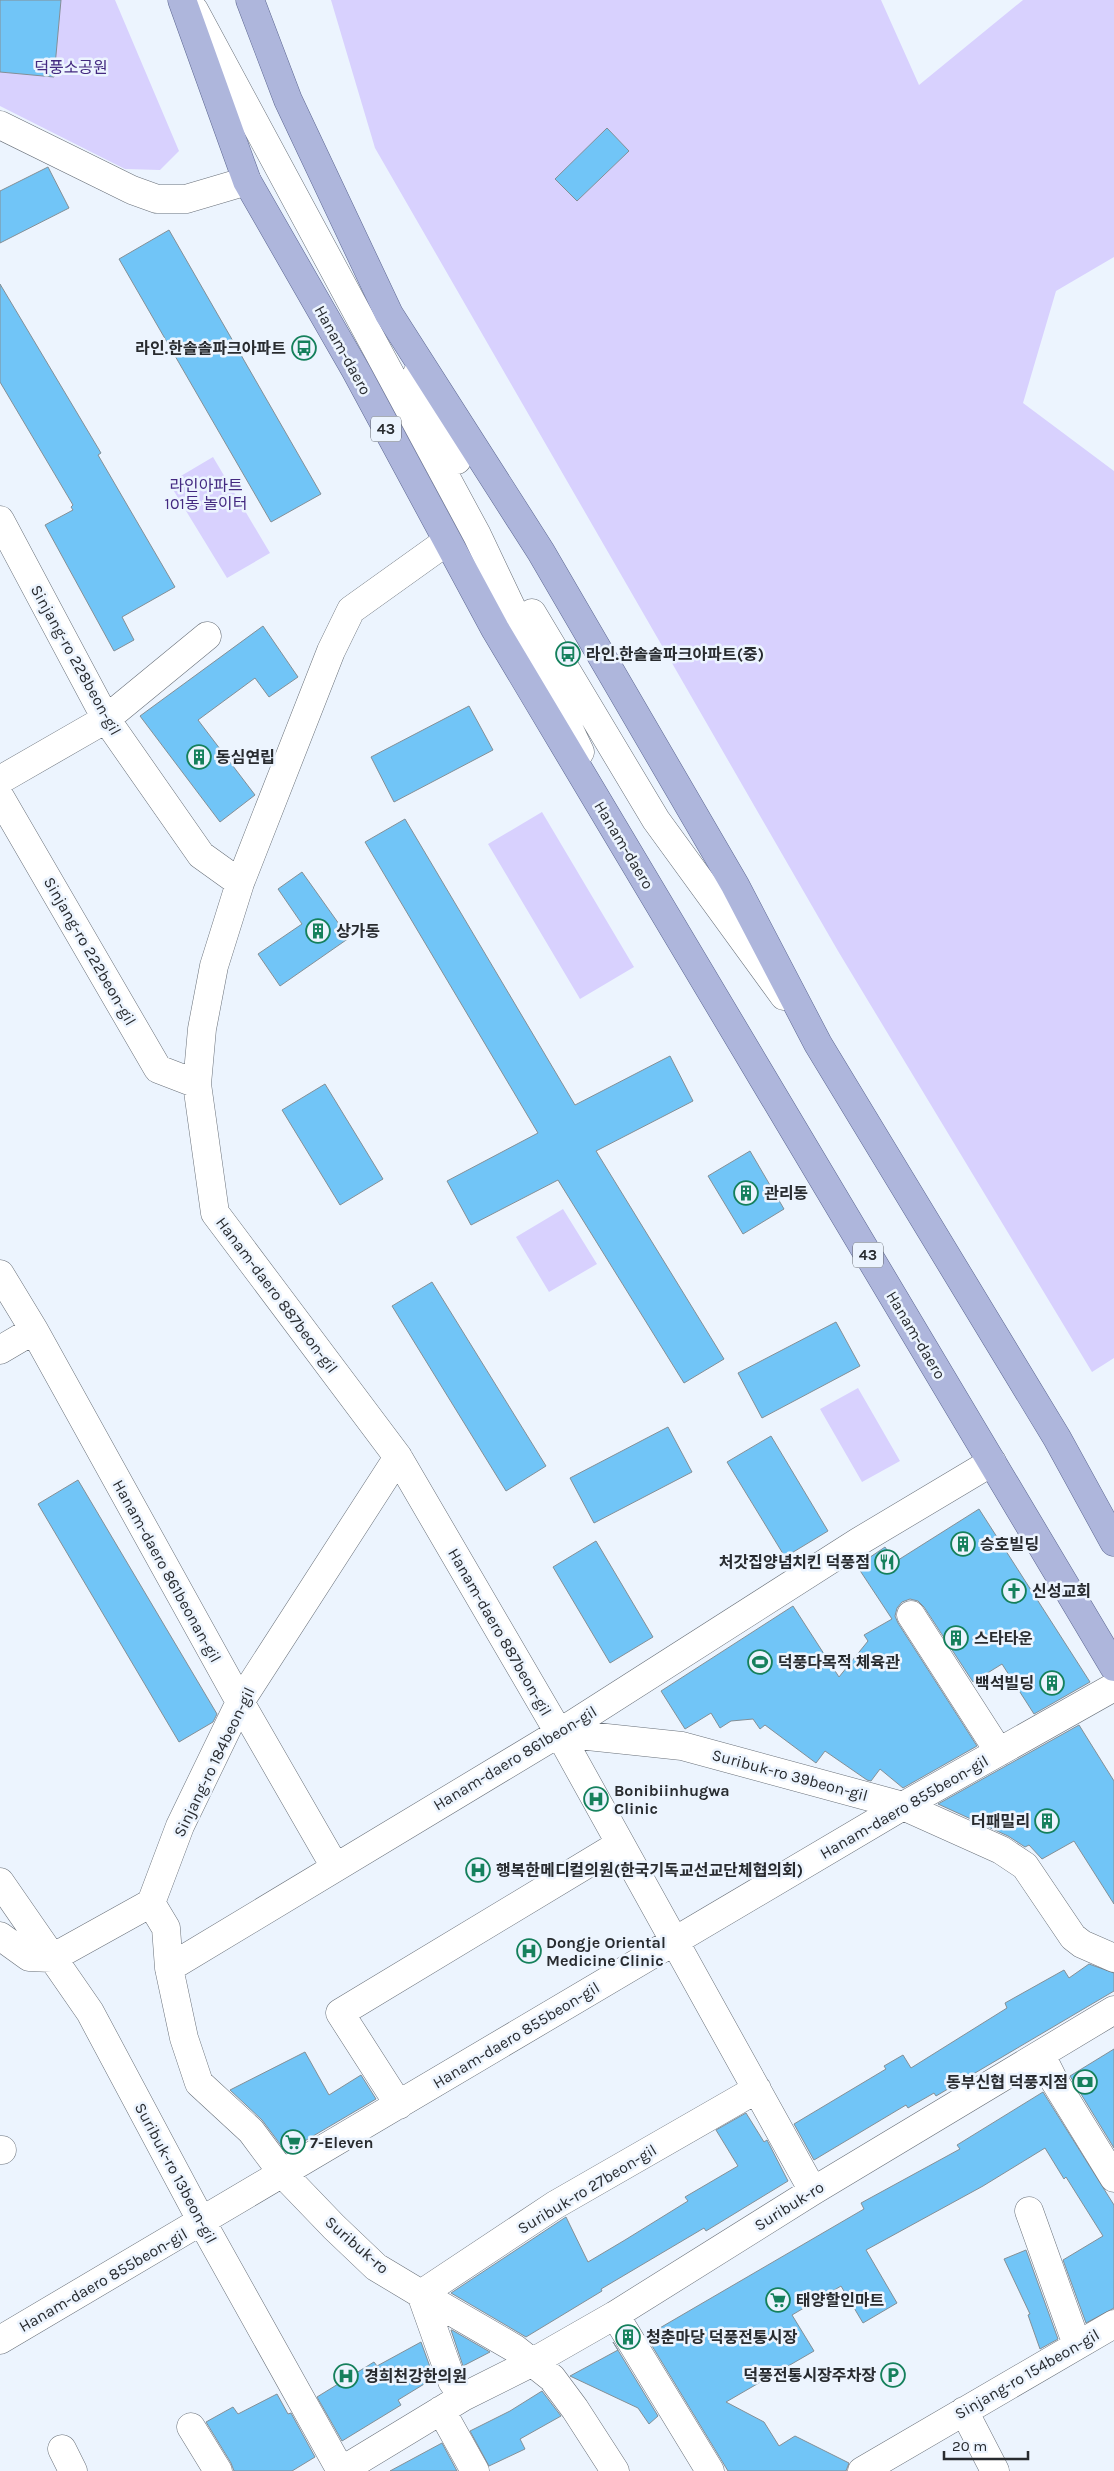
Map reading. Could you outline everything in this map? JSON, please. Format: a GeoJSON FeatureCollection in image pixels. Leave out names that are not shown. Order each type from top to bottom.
{"type":"FeatureCollection","features":[{"type":"Feature","properties":{"kind":"main road","name":"Hanam-daero"},"geometry":{"type":"LineString","coordinates":[[182,0],[247,181],[356,371],[446,542],[495,629],[1114,1667]]}},
{"type":"Feature","properties":{"kind":"main road"},"geometry":{"type":"LineString","coordinates":[[250,0],[288,100],[389,314],[541,552],[735,885],[818,1044],[1052,1430],[1114,1542]]}},
{"type":"Feature","properties":{"kind":"street"},"geometry":{"type":"LineString","coordinates":[[189,0],[477,534],[623,843]]}},
{"type":"Feature","properties":{"kind":"street"},"geometry":{"type":"LineString","coordinates":[[0,126],[132,190],[157,199],[186,199],[247,181]]}},
{"type":"Feature","properties":{"kind":"street"},"geometry":{"type":"LineString","coordinates":[[389,314],[512,580],[656,820],[818,1044]]}},
{"type":"Feature","properties":{"kind":"street","name":"Sinjang-ro 228beon-gil"},"geometry":{"type":"LineString","coordinates":[[0,520],[106,720],[201,855],[240,883]]}},
{"type":"Feature","properties":{"kind":"street","name":"Hanam-daero 887beon-gil"},"geometry":{"type":"LineString","coordinates":[[446,542],[351,610],[331,651],[240,883],[214,966],[202,1029],[197,1084],[215,1213],[398,1457],[559,1733]]}},
{"type":"Feature","properties":{"kind":"street"},"geometry":{"type":"LineString","coordinates":[[0,780],[106,720],[207,636]]}},
{"type":"Feature","properties":{"kind":"street","name":"Sinjang-ro 222beon-gil"},"geometry":{"type":"LineString","coordinates":[[0,797],[158,1069],[197,1084]]}},
{"type":"Feature","properties":{"kind":"street","name":"Hanam-daero 861beonan-gil"},"geometry":{"type":"LineString","coordinates":[[0,1274],[34,1330],[240,1702],[335,1867]]}},
{"type":"Feature","properties":{"kind":"street"},"geometry":{"type":"LineString","coordinates":[[0,1350],[34,1330]]}},
{"type":"Feature","properties":{"kind":"street","name":"Sinjang-ro 184beon-gil"},"geometry":{"type":"LineString","coordinates":[[151,1902],[180,1826],[240,1702],[398,1457]]}},
{"type":"Feature","properties":{"kind":"street","name":"Hanam-daero 861beon-gil"},"geometry":{"type":"LineString","coordinates":[[169,1968],[559,1733],[858,1542],[992,1462]]}},
{"type":"Feature","properties":{"kind":"street"},"geometry":{"type":"LineString","coordinates":[[911,1615],[999,1752]]}},
{"type":"Feature","properties":{"kind":"street","name":"Hanam-daero 855beon-gil"},"geometry":{"type":"LineString","coordinates":[[0,2340],[904,1806],[1114,1687]]}},
{"type":"Feature","properties":{"kind":"street"},"geometry":{"type":"LineString","coordinates":[[559,1733],[813,2190]]}},
{"type":"Feature","properties":{"kind":"street","name":"Suribuk-ro 39beon-gil"},"geometry":{"type":"LineString","coordinates":[[559,1733],[682,1746],[904,1806],[1001,1850],[1025,1866],[1072,1937],[1082,1944],[1114,1958]]}},
{"type":"Feature","properties":{"kind":"street"},"geometry":{"type":"LineString","coordinates":[[399,2105],[340,2012],[620,1844]]}},
{"type":"Feature","properties":{"kind":"street","name":"Suribuk-ro 13beon-gil"},"geometry":{"type":"LineString","coordinates":[[0,1882],[90,2012],[202,2222],[341,2471]]}},
{"type":"Feature","properties":{"kind":"street"},"geometry":{"type":"LineString","coordinates":[[0,1936],[29,1957],[52,1958],[151,1902],[166,1928],[169,1968],[187,2048],[199,2083],[252,2131],[283,2174]]}},
{"type":"Feature","properties":{"kind":"street","name":"Suribuk-ro"},"geometry":{"type":"LineString","coordinates":[[341,2471],[452,2404],[531,2363],[615,2314],[813,2190],[1114,2010]]}},
{"type":"Feature","properties":{"kind":"street"},"geometry":{"type":"LineString","coordinates":[[1041,2055],[1052,2077],[1114,2176]]}},
{"type":"Feature","properties":{"kind":"street","name":"Suribuk-ro 27beon-gil"},"geometry":{"type":"LineString","coordinates":[[421,2294],[555,2205],[757,2089]]}},
{"type":"Feature","properties":{"kind":"street","name":"Suribuk-ro"},"geometry":{"type":"LineString","coordinates":[[283,2174],[376,2267],[514,2348],[552,2378],[575,2409],[615,2471]]}},
{"type":"Feature","properties":{"kind":"street"},"geometry":{"type":"LineString","coordinates":[[1029,2211],[1077,2345]]}},
{"type":"Feature","properties":{"kind":"street"},"geometry":{"type":"LineString","coordinates":[[421,2294],[452,2381],[452,2404],[475,2471]]}},
{"type":"Feature","properties":{"kind":"street"},"geometry":{"type":"LineString","coordinates":[[615,2314],[710,2471]]}},
{"type":"Feature","properties":{"kind":"street","name":"Sinjang-ro 154beon-gil"},"geometry":{"type":"LineString","coordinates":[[862,2471],[1114,2324]]}},
{"type":"Feature","properties":{"kind":"street"},"geometry":{"type":"LineString","coordinates":[[964,2411],[995,2471]]}},
{"type":"Feature","properties":{"kind":"street"},"geometry":{"type":"LineString","coordinates":[[191,2427],[218,2471]]}},
{"type":"Feature","properties":{"kind":"green space","name":"덕풍소공원"},"geometry":{"type":"Polygon","coordinates":[[[0,0],[115,0],[179,151],[160,170],[125,169],[0,106],[0,0]]]}},
{"type":"Feature","properties":{"kind":"green space"},"geometry":{"type":"Polygon","coordinates":[[[331,0],[881,0],[919,85],[1023,0],[1114,0],[1114,257],[1056,291],[1023,403],[1114,471],[1114,1358],[1092,1372],[838,951],[375,148],[331,0]]]}},
{"type":"Feature","properties":{"kind":"green space","name":"라인아파트 101동 놀이터"},"geometry":{"type":"Polygon","coordinates":[[[213,457],[270,553],[227,578],[169,483],[213,457]]]}},
{"type":"Feature","properties":{"kind":"green space"},"geometry":{"type":"Polygon","coordinates":[[[542,812],[634,967],[580,999],[488,844],[542,812]]]}},
{"type":"Feature","properties":{"kind":"green space"},"geometry":{"type":"Polygon","coordinates":[[[563,1209],[597,1264],[549,1292],[516,1237],[563,1209]]]}},
{"type":"Feature","properties":{"kind":"green space"},"geometry":{"type":"Polygon","coordinates":[[[858,1388],[900,1461],[862,1482],[820,1409],[858,1388]]]}},
{"type":"Feature","properties":{"kind":"building"},"geometry":{"type":"Polygon","coordinates":[[[0,0],[61,0],[54,77],[0,72],[0,0]]]}},
{"type":"Feature","properties":{"kind":"building"},"geometry":{"type":"Polygon","coordinates":[[[607,128],[629,151],[577,201],[555,179],[607,128]]]}},
{"type":"Feature","properties":{"kind":"building"},"geometry":{"type":"Polygon","coordinates":[[[48,167],[69,208],[0,243],[0,191],[48,167]]]}},
{"type":"Feature","properties":{"kind":"building"},"geometry":{"type":"Polygon","coordinates":[[[169,230],[321,494],[271,522],[119,259],[169,230]]]}},
{"type":"Feature","properties":{"kind":"building"},"geometry":{"type":"Polygon","coordinates":[[[0,284],[101,453],[98,455],[175,587],[122,617],[134,640],[114,651],[45,525],[73,510],[71,507],[73,505],[0,382],[0,284]]]}},
{"type":"Feature","properties":{"kind":"building","name":"동심연립"},"geometry":{"type":"Polygon","coordinates":[[[263,626],[298,677],[269,697],[255,678],[198,720],[255,795],[220,822],[140,716],[263,626]]]}},
{"type":"Feature","properties":{"kind":"building"},"geometry":{"type":"Polygon","coordinates":[[[469,706],[493,750],[394,802],[371,757],[469,706]]]}},
{"type":"Feature","properties":{"kind":"building"},"geometry":{"type":"Polygon","coordinates":[[[405,819],[575,1105],[670,1056],[693,1101],[596,1151],[724,1359],[684,1383],[558,1180],[471,1225],[447,1181],[538,1133],[365,842],[405,819]]]}},
{"type":"Feature","properties":{"kind":"building","name":"상가동"},"geometry":{"type":"Polygon","coordinates":[[[302,872],[349,938],[280,986],[258,954],[302,924],[278,889],[302,872]]]}},
{"type":"Feature","properties":{"kind":"building"},"geometry":{"type":"Polygon","coordinates":[[[325,1084],[383,1179],[340,1205],[282,1110],[325,1084]]]}},
{"type":"Feature","properties":{"kind":"building","name":"관리동"},"geometry":{"type":"Polygon","coordinates":[[[750,1151],[784,1209],[743,1234],[708,1176],[750,1151]]]}},
{"type":"Feature","properties":{"kind":"building"},"geometry":{"type":"Polygon","coordinates":[[[432,1282],[546,1466],[506,1491],[392,1306],[432,1282]]]}},
{"type":"Feature","properties":{"kind":"building"},"geometry":{"type":"Polygon","coordinates":[[[836,1322],[860,1366],[762,1418],[738,1373],[836,1322]]]}},
{"type":"Feature","properties":{"kind":"building"},"geometry":{"type":"Polygon","coordinates":[[[668,1427],[692,1472],[594,1523],[570,1478],[668,1427]]]}},
{"type":"Feature","properties":{"kind":"building"},"geometry":{"type":"Polygon","coordinates":[[[771,1436],[828,1531],[785,1557],[727,1462],[771,1436]]]}},
{"type":"Feature","properties":{"kind":"building"},"geometry":{"type":"Polygon","coordinates":[[[78,1480],[217,1714],[213,1722],[179,1742],[38,1504],[78,1480]]]}},
{"type":"Feature","properties":{"kind":"building"},"geometry":{"type":"Polygon","coordinates":[[[979,1509],[1090,1682],[1034,1714],[1002,1664],[973,1682],[924,1607],[918,1601],[910,1599],[902,1602],[897,1608],[895,1616],[898,1623],[977,1746],[903,1788],[880,1769],[871,1781],[867,1780],[825,1751],[816,1763],[765,1725],[760,1729],[753,1719],[731,1721],[720,1728],[711,1713],[685,1729],[661,1691],[793,1606],[839,1677],[868,1641],[864,1635],[892,1619],[857,1566],[885,1547],[895,1562],[979,1509]]]}},
{"type":"Feature","properties":{"kind":"building"},"geometry":{"type":"Polygon","coordinates":[[[596,1541],[653,1637],[610,1663],[553,1567],[596,1541]]]}},
{"type":"Feature","properties":{"kind":"building"},"geometry":{"type":"Polygon","coordinates":[[[1079,1725],[1114,1781],[1114,1904],[1074,1841],[1042,1859],[1029,1845],[1025,1847],[1008,1836],[938,1804],[1079,1725]]]}},
{"type":"Feature","properties":{"kind":"building"},"geometry":{"type":"Polygon","coordinates":[[[1089,1964],[1114,1973],[1114,1991],[936,2096],[934,2093],[908,2108],[906,2105],[814,2160],[794,2124],[886,2069],[884,2066],[903,2055],[911,2068],[1007,2008],[1005,2003],[1064,1970],[1069,1978],[1089,1964]]]}},
{"type":"Feature","properties":{"kind":"building"},"geometry":{"type":"Polygon","coordinates":[[[1114,2049],[1114,2148],[1070,2076],[1114,2049]]]}},
{"type":"Feature","properties":{"kind":"building"},"geometry":{"type":"Polygon","coordinates":[[[305,2052],[329,2095],[361,2075],[376,2099],[286,2152],[262,2120],[230,2090],[305,2052]]]}},
{"type":"Feature","properties":{"kind":"building"},"geometry":{"type":"Polygon","coordinates":[[[1043,2092],[1114,2205],[1114,2308],[1086,2323],[1063,2260],[1103,2236],[1066,2177],[1064,2179],[1045,2148],[983,2186],[866,2250],[897,2303],[863,2323],[841,2286],[792,2315],[814,2351],[726,2402],[764,2422],[779,2446],[795,2436],[849,2463],[846,2471],[728,2471],[646,2336],[864,2209],[861,2203],[960,2149],[957,2145],[1043,2092]]]}},
{"type":"Feature","properties":{"kind":"building"},"geometry":{"type":"Polygon","coordinates":[[[746,2113],[764,2142],[767,2140],[788,2181],[706,2231],[704,2228],[601,2289],[602,2291],[526,2337],[451,2293],[566,2217],[588,2262],[625,2240],[688,2201],[685,2197],[738,2166],[716,2130],[746,2113]]]}},
{"type":"Feature","properties":{"kind":"building"},"geometry":{"type":"Polygon","coordinates":[[[1026,2250],[1058,2339],[1040,2349],[1028,2315],[1030,2314],[1004,2259],[1026,2250]]]}},
{"type":"Feature","properties":{"kind":"building"},"geometry":{"type":"Polygon","coordinates":[[[452,2330],[490,2352],[463,2366],[452,2330]]]}},
{"type":"Feature","properties":{"kind":"building"},"geometry":{"type":"Polygon","coordinates":[[[421,2342],[434,2378],[398,2400],[401,2405],[342,2441],[317,2397],[374,2362],[377,2366],[421,2342]]]}},
{"type":"Feature","properties":{"kind":"building"},"geometry":{"type":"Polygon","coordinates":[[[618,2350],[658,2416],[649,2424],[638,2408],[570,2376],[618,2350]]]}},
{"type":"Feature","properties":{"kind":"building"},"geometry":{"type":"Polygon","coordinates":[[[542,2391],[561,2416],[520,2439],[525,2449],[489,2466],[470,2431],[510,2411],[542,2391]]]}},
{"type":"Feature","properties":{"kind":"building"},"geometry":{"type":"Polygon","coordinates":[[[277,2394],[288,2414],[291,2413],[315,2457],[292,2471],[234,2471],[206,2422],[233,2407],[238,2414],[277,2394]]]}},
{"type":"Feature","properties":{"kind":"building"},"geometry":{"type":"Polygon","coordinates":[[[442,2443],[457,2471],[390,2471],[442,2443]]]}},
{"type":"Feature","properties":{"kind":"place","name":"라인.한솔솔파크아파트"},"geometry":{"type":"Point","coordinates":[304,348]}},
{"type":"Feature","properties":{"kind":"place","name":"라인.한솔솔파크아파트(중)"},"geometry":{"type":"Point","coordinates":[568,654]}},
{"type":"Feature","properties":{"kind":"place","name":"동심연립"},"geometry":{"type":"Point","coordinates":[199,757]}},
{"type":"Feature","properties":{"kind":"place","name":"상가동"},"geometry":{"type":"Point","coordinates":[318,931]}},
{"type":"Feature","properties":{"kind":"place","name":"관리동"},"geometry":{"type":"Point","coordinates":[746,1193]}},
{"type":"Feature","properties":{"kind":"place","name":"승호빌딩"},"geometry":{"type":"Point","coordinates":[963,1544]}},
{"type":"Feature","properties":{"kind":"place","name":"처갓집양념치킨 덕풍점"},"geometry":{"type":"Point","coordinates":[887,1562]}},
{"type":"Feature","properties":{"kind":"place","name":"신성교회"},"geometry":{"type":"Point","coordinates":[1014,1591]}},
{"type":"Feature","properties":{"kind":"place","name":"스타타운"},"geometry":{"type":"Point","coordinates":[956,1638]}},
{"type":"Feature","properties":{"kind":"place","name":"덕풍다목적 체육관"},"geometry":{"type":"Point","coordinates":[760,1662]}},
{"type":"Feature","properties":{"kind":"place","name":"백석빌딩"},"geometry":{"type":"Point","coordinates":[1052,1683]}},
{"type":"Feature","properties":{"kind":"place","name":"Bonibiinhugwa Clinic"},"geometry":{"type":"Point","coordinates":[596,1799]}},
{"type":"Feature","properties":{"kind":"place","name":"더패밀리"},"geometry":{"type":"Point","coordinates":[1047,1821]}},
{"type":"Feature","properties":{"kind":"place","name":"행복한메디컬의원(한국기독교선교단체협의회)"},"geometry":{"type":"Point","coordinates":[478,1870]}},
{"type":"Feature","properties":{"kind":"place","name":"Dongje Oriental Medicine Clinic"},"geometry":{"type":"Point","coordinates":[529,1951]}},
{"type":"Feature","properties":{"kind":"place","name":"동부신협 덕풍지점"},"geometry":{"type":"Point","coordinates":[1085,2082]}},
{"type":"Feature","properties":{"kind":"place","name":"7-Eleven"},"geometry":{"type":"Point","coordinates":[293,2142]}},
{"type":"Feature","properties":{"kind":"place","name":"태양할인마트"},"geometry":{"type":"Point","coordinates":[778,2300]}},
{"type":"Feature","properties":{"kind":"place","name":"청춘마당 덕풍전통시장"},"geometry":{"type":"Point","coordinates":[628,2337]}},
{"type":"Feature","properties":{"kind":"place","name":"덕풍전통시장주차장"},"geometry":{"type":"Point","coordinates":[893,2375]}},
{"type":"Feature","properties":{"kind":"place","name":"경희천강한의원"},"geometry":{"type":"Point","coordinates":[346,2376]}}]}
